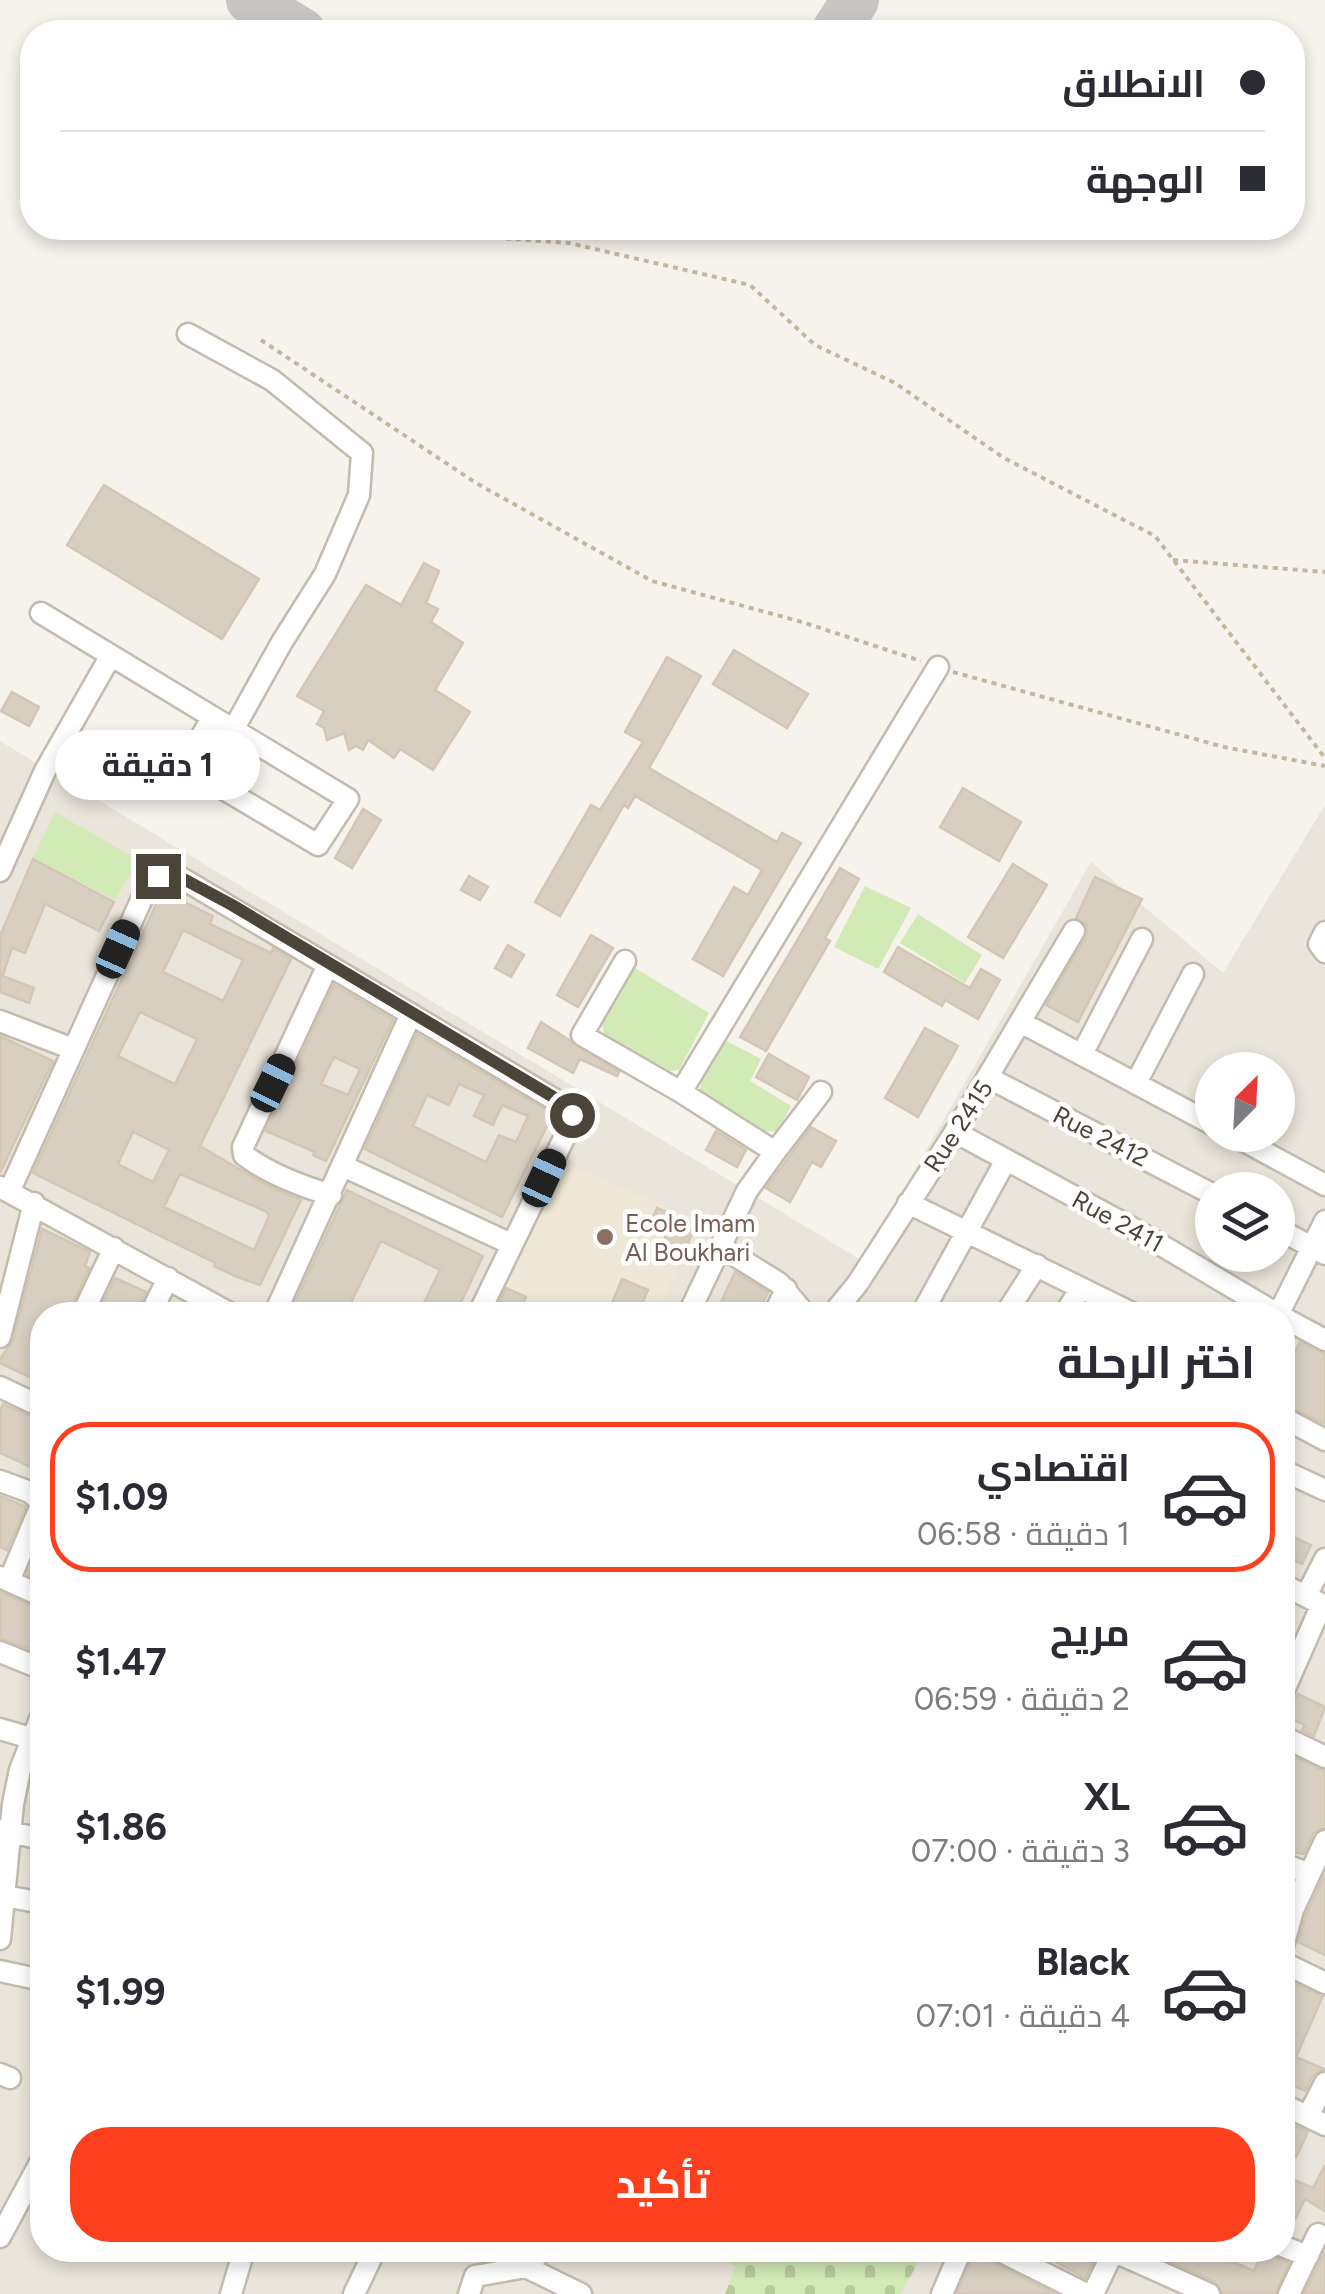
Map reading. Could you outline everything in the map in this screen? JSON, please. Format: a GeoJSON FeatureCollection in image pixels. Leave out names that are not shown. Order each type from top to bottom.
{"type":"FeatureCollection","features":[{"type":"Feature","properties":{"kind":"street"},"geometry":{"type":"LineString","coordinates":[[188,334],[272,380],[362,452],[359,495],[325,574],[232,730]]}},
{"type":"Feature","properties":{"kind":"street"},"geometry":{"type":"LineString","coordinates":[[42,613],[348,799],[318,845],[185,766],[212,718]]}},
{"type":"Feature","properties":{"kind":"street"},"geometry":{"type":"LineString","coordinates":[[0,872],[45,771],[110,656]]}},
{"type":"Feature","properties":{"kind":"street"},"geometry":{"type":"LineString","coordinates":[[681,1092],[938,667]]}},
{"type":"Feature","properties":{"kind":"street"},"geometry":{"type":"LineString","coordinates":[[209,1302],[5,1189],[63,1078],[149,883],[158,876],[178,876],[565,1104],[572,1115],[568,1130],[484,1302]]}},
{"type":"Feature","properties":{"kind":"street","name":"Rue 2415"},"geometry":{"type":"LineString","coordinates":[[843,1302],[989,1078],[1074,930]]}},
{"type":"Feature","properties":{"kind":"street"},"geometry":{"type":"LineString","coordinates":[[1325,932],[1319,944],[1325,952]]}},
{"type":"Feature","properties":{"kind":"street"},"geometry":{"type":"LineString","coordinates":[[1082,1054],[1142,939]]}},
{"type":"Feature","properties":{"kind":"street"},"geometry":{"type":"LineString","coordinates":[[625,960],[582,1035],[776,1152]]}},
{"type":"Feature","properties":{"kind":"street"},"geometry":{"type":"LineString","coordinates":[[328,965],[243,1146],[244,1155],[253,1162],[330,1194]]}},
{"type":"Feature","properties":{"kind":"street"},"geometry":{"type":"LineString","coordinates":[[1136,1083],[1193,974]]}},
{"type":"Feature","properties":{"kind":"street"},"geometry":{"type":"LineString","coordinates":[[280,1302],[411,1014]]}},
{"type":"Feature","properties":{"kind":"street"},"geometry":{"type":"LineString","coordinates":[[0,1021],[73,1049]]}},
{"type":"Feature","properties":{"kind":"street"},"geometry":{"type":"LineString","coordinates":[[1022,1023],[1195,1115]]}},
{"type":"Feature","properties":{"kind":"street","name":"Rue 2412"},"geometry":{"type":"LineString","coordinates":[[989,1078],[1195,1185]]}},
{"type":"Feature","properties":{"kind":"street"},"geometry":{"type":"LineString","coordinates":[[694,1302],[746,1191],[821,1092]]}},
{"type":"Feature","properties":{"kind":"street","name":"Rue 2411"},"geometry":{"type":"LineString","coordinates":[[955,1132],[1134,1229],[1258,1302]]}},
{"type":"Feature","properties":{"kind":"street"},"geometry":{"type":"LineString","coordinates":[[1264,1152],[1325,1185]]}},
{"type":"Feature","properties":{"kind":"street"},"geometry":{"type":"LineString","coordinates":[[928,1302],[1006,1160]]}},
{"type":"Feature","properties":{"kind":"street"},"geometry":{"type":"LineString","coordinates":[[343,1166],[511,1244]]}},
{"type":"Feature","properties":{"kind":"street"},"geometry":{"type":"LineString","coordinates":[[0,1337],[34,1203]]}},
{"type":"Feature","properties":{"kind":"street"},"geometry":{"type":"LineString","coordinates":[[908,1203],[1110,1302]]}},
{"type":"Feature","properties":{"kind":"street"},"geometry":{"type":"LineString","coordinates":[[1288,1302],[1318,1250],[1325,1221]]}},
{"type":"Feature","properties":{"kind":"street"},"geometry":{"type":"LineString","coordinates":[[1295,1237],[1318,1250]]}},
{"type":"Feature","properties":{"kind":"street"},"geometry":{"type":"LineString","coordinates":[[721,1246],[786,1289],[796,1302]]}},
{"type":"Feature","properties":{"kind":"street"},"geometry":{"type":"LineString","coordinates":[[88,1302],[114,1248]]}},
{"type":"Feature","properties":{"kind":"street"},"geometry":{"type":"LineString","coordinates":[[1014,1302],[1037,1264]]}},
{"type":"Feature","properties":{"kind":"street"},"geometry":{"type":"LineString","coordinates":[[156,1302],[168,1278]]}},
{"type":"Feature","properties":{"kind":"street"},"geometry":{"type":"LineString","coordinates":[[1072,1302],[1081,1288]]}},
{"type":"Feature","properties":{"kind":"street"},"geometry":{"type":"LineString","coordinates":[[780,1302],[786,1289]]}},
{"type":"Feature","properties":{"kind":"street","name":"Rue 2411"},"geometry":{"type":"LineString","coordinates":[[1295,1323],[1325,1340]]}},
{"type":"Feature","properties":{"kind":"street"},"geometry":{"type":"LineString","coordinates":[[2,1391],[30,1402]]}},
{"type":"Feature","properties":{"kind":"street"},"geometry":{"type":"LineString","coordinates":[[1295,1424],[1325,1440]]}},
{"type":"Feature","properties":{"kind":"street"},"geometry":{"type":"LineString","coordinates":[[1295,1476],[1325,1490]]}},
{"type":"Feature","properties":{"kind":"street"},"geometry":{"type":"LineString","coordinates":[[0,1481],[30,1492]]}},
{"type":"Feature","properties":{"kind":"street"},"geometry":{"type":"LineString","coordinates":[[30,1528],[5,1579],[30,1590]]}},
{"type":"Feature","properties":{"kind":"street"},"geometry":{"type":"LineString","coordinates":[[1295,1662],[1318,1602],[1325,1560]]}},
{"type":"Feature","properties":{"kind":"street"},"geometry":{"type":"LineString","coordinates":[[1295,1590],[1318,1602]]}},
{"type":"Feature","properties":{"kind":"street"},"geometry":{"type":"LineString","coordinates":[[0,1652],[30,1664]]}},
{"type":"Feature","properties":{"kind":"street"},"geometry":{"type":"LineString","coordinates":[[0,1728],[30,1737]]}},
{"type":"Feature","properties":{"kind":"street"},"geometry":{"type":"LineString","coordinates":[[1295,1742],[1325,1757]]}},
{"type":"Feature","properties":{"kind":"street"},"geometry":{"type":"LineString","coordinates":[[0,1939],[5,1831],[20,1770],[30,1753]]}},
{"type":"Feature","properties":{"kind":"street"},"geometry":{"type":"LineString","coordinates":[[5,1831],[30,1836]]}},
{"type":"Feature","properties":{"kind":"street"},"geometry":{"type":"LineString","coordinates":[[1295,1905],[1324,1847]]}},
{"type":"Feature","properties":{"kind":"street"},"geometry":{"type":"LineString","coordinates":[[1295,1868],[1308,1874]]}},
{"type":"Feature","properties":{"kind":"street"},"geometry":{"type":"LineString","coordinates":[[3,1895],[30,1901]]}},
{"type":"Feature","properties":{"kind":"street"},"geometry":{"type":"LineString","coordinates":[[1295,1968],[1325,1983]]}},
{"type":"Feature","properties":{"kind":"street"},"geometry":{"type":"LineString","coordinates":[[0,1971],[30,1977]]}},
{"type":"Feature","properties":{"kind":"street"},"geometry":{"type":"LineString","coordinates":[[1316,2120],[1325,2083]]}},
{"type":"Feature","properties":{"kind":"street"},"geometry":{"type":"LineString","coordinates":[[0,2237],[30,2181]]}},
{"type":"Feature","properties":{"kind":"street"},"geometry":{"type":"LineString","coordinates":[[1289,2294],[1318,2234]]}},
{"type":"Feature","properties":{"kind":"street"},"geometry":{"type":"LineString","coordinates":[[1295,2251],[1308,2256]]}},
{"type":"Feature","properties":{"kind":"street"},"geometry":{"type":"LineString","coordinates":[[230,2294],[240,2262]]}},
{"type":"Feature","properties":{"kind":"street"},"geometry":{"type":"LineString","coordinates":[[354,2294],[369,2262]]}},
{"type":"Feature","properties":{"kind":"street"},"geometry":{"type":"LineString","coordinates":[[520,2262],[582,2294]]}},
{"type":"Feature","properties":{"kind":"street"},"geometry":{"type":"LineString","coordinates":[[470,2294],[475,2276],[526,2267],[531,2262]]}},
{"type":"Feature","properties":{"kind":"street"},"geometry":{"type":"LineString","coordinates":[[942,2294],[956,2262]]}},
{"type":"Feature","properties":{"kind":"street"},"geometry":{"type":"LineString","coordinates":[[1028,2262],[1089,2294],[1106,2262]]}},
{"type":"Feature","properties":{"kind":"street"},"geometry":{"type":"LineString","coordinates":[[1135,2262],[1184,2289],[1209,2294]]}},
{"type":"Feature","properties":{"kind":"path"},"geometry":{"type":"LineString","coordinates":[[531,240],[569,243],[750,286],[815,346],[894,383],[1004,458],[1155,536],[1325,758]]}},
{"type":"Feature","properties":{"kind":"path"},"geometry":{"type":"LineString","coordinates":[[261,340],[476,483],[652,581],[1224,747],[1325,766]]}},
{"type":"Feature","properties":{"kind":"path"},"geometry":{"type":"LineString","coordinates":[[1173,560],[1325,572]]}},
{"type":"Feature","properties":{"kind":"shaded area"},"geometry":{"type":"Polygon","coordinates":[[[0,741],[863,1261],[1091,862],[1223,973],[1325,805],[1325,2294],[0,2294],[0,741]]]}},
{"type":"Feature","properties":{"kind":"shaded area","name":"Ecole Imam Al Boukhari"},"geometry":{"type":"Polygon","coordinates":[[[555,1160],[698,1220],[663,1302],[491,1302],[555,1160]]]}},
{"type":"Feature","properties":{"kind":"green space"},"geometry":{"type":"Polygon","coordinates":[[[55,812],[138,860],[115,900],[33,858],[55,812]]]}},
{"type":"Feature","properties":{"kind":"green space"},"geometry":{"type":"Polygon","coordinates":[[[865,886],[911,908],[878,969],[834,947],[865,886]]]}},
{"type":"Feature","properties":{"kind":"green space"},"geometry":{"type":"Polygon","coordinates":[[[918,914],[982,955],[965,983],[900,943],[918,914]]]}},
{"type":"Feature","properties":{"kind":"green space"},"geometry":{"type":"Polygon","coordinates":[[[635,968],[709,1013],[679,1070],[670,1071],[605,1036],[602,1024],[635,968]]]}},
{"type":"Feature","properties":{"kind":"green space"},"geometry":{"type":"Polygon","coordinates":[[[725,1040],[761,1059],[750,1081],[791,1106],[777,1131],[764,1132],[700,1091],[701,1081],[725,1040]]]}},
{"type":"Feature","properties":{"kind":"green space"},"geometry":{"type":"Polygon","coordinates":[[[728,2262],[918,2262],[901,2294],[725,2294],[736,2266],[728,2262]]]}},
{"type":"Feature","properties":{"kind":"building"},"geometry":{"type":"Polygon","coordinates":[[[104,485],[259,579],[222,639],[67,545],[104,485]]]}},
{"type":"Feature","properties":{"kind":"building"},"geometry":{"type":"Polygon","coordinates":[[[424,563],[439,571],[426,603],[438,609],[431,622],[463,643],[435,690],[470,712],[433,770],[400,749],[394,758],[368,740],[363,750],[356,746],[349,750],[344,733],[327,740],[324,728],[317,724],[324,711],[297,696],[366,585],[401,605],[424,563]]]}},
{"type":"Feature","properties":{"kind":"building"},"geometry":{"type":"Polygon","coordinates":[[[734,650],[808,694],[787,728],[713,684],[734,650]]]}},
{"type":"Feature","properties":{"kind":"building"},"geometry":{"type":"Polygon","coordinates":[[[667,657],[701,676],[649,768],[777,842],[782,833],[801,843],[723,976],[693,959],[734,887],[748,895],[762,870],[635,796],[628,808],[624,805],[560,916],[535,902],[591,805],[600,810],[643,742],[625,732],[667,657]]]}},
{"type":"Feature","properties":{"kind":"building"},"geometry":{"type":"Polygon","coordinates":[[[12,692],[39,707],[29,726],[1,711],[12,692]]]}},
{"type":"Feature","properties":{"kind":"building"},"geometry":{"type":"Polygon","coordinates":[[[963,788],[1021,822],[999,861],[940,827],[963,788]]]}},
{"type":"Feature","properties":{"kind":"building"},"geometry":{"type":"Polygon","coordinates":[[[363,809],[381,820],[352,868],[335,858],[363,809]]]}},
{"type":"Feature","properties":{"kind":"building"},"geometry":{"type":"Polygon","coordinates":[[[33,859],[114,902],[99,931],[45,904],[25,953],[12,948],[3,975],[0,936],[33,859]]]}},
{"type":"Feature","properties":{"kind":"building"},"geometry":{"type":"Polygon","coordinates":[[[1013,864],[1047,885],[1003,958],[968,937],[1013,864]]]}},
{"type":"Feature","properties":{"kind":"building"},"geometry":{"type":"Polygon","coordinates":[[[840,868],[859,879],[825,938],[830,941],[766,1051],[740,1037],[840,868]]]}},
{"type":"Feature","properties":{"kind":"building"},"geometry":{"type":"Polygon","coordinates":[[[469,876],[488,887],[480,900],[461,890],[469,876]]]}},
{"type":"Feature","properties":{"kind":"building"},"geometry":{"type":"Polygon","coordinates":[[[1095,877],[1142,899],[1078,1022],[1046,1005],[1086,937],[1086,925],[1076,918],[1095,877]]]}},
{"type":"Feature","properties":{"kind":"building"},"geometry":{"type":"Polygon","coordinates":[[[162,891],[213,916],[210,924],[291,959],[200,1146],[268,1186],[301,1200],[260,1285],[214,1266],[215,1263],[33,1173],[162,891]],[[183,930],[163,972],[223,1001],[243,960],[183,930]],[[140,1012],[118,1056],[175,1084],[197,1039],[140,1012]],[[133,1132],[118,1164],[153,1182],[169,1150],[133,1132]],[[180,1174],[164,1207],[254,1250],[269,1216],[180,1174]]]}},
{"type":"Feature","properties":{"kind":"building"},"geometry":{"type":"Polygon","coordinates":[[[591,935],[613,948],[578,1007],[557,995],[591,935]]]}},
{"type":"Feature","properties":{"kind":"building"},"geometry":{"type":"Polygon","coordinates":[[[508,945],[524,955],[511,977],[495,968],[508,945]]]}},
{"type":"Feature","properties":{"kind":"building"},"geometry":{"type":"Polygon","coordinates":[[[898,947],[970,988],[981,969],[1000,980],[978,1019],[945,1000],[942,1006],[884,972],[898,947]]]}},
{"type":"Feature","properties":{"kind":"building"},"geometry":{"type":"Polygon","coordinates":[[[0,975],[34,988],[29,1003],[0,992],[0,975]]]}},
{"type":"Feature","properties":{"kind":"building"},"geometry":{"type":"Polygon","coordinates":[[[334,985],[393,1020],[326,1161],[313,1155],[315,1152],[266,1131],[334,985]],[[334,1057],[321,1084],[348,1095],[360,1069],[334,1057]]]}},
{"type":"Feature","properties":{"kind":"building"},"geometry":{"type":"Polygon","coordinates":[[[541,1022],[619,1072],[617,1076],[580,1059],[573,1073],[528,1048],[541,1022]]]}},
{"type":"Feature","properties":{"kind":"building"},"geometry":{"type":"Polygon","coordinates":[[[925,1028],[958,1046],[918,1117],[885,1098],[925,1028]]]}},
{"type":"Feature","properties":{"kind":"building"},"geometry":{"type":"Polygon","coordinates":[[[417,1034],[553,1114],[502,1217],[365,1149],[417,1034]],[[459,1084],[449,1105],[427,1095],[413,1126],[486,1162],[499,1135],[516,1142],[528,1116],[502,1105],[493,1125],[474,1116],[484,1095],[459,1084]]]}},
{"type":"Feature","properties":{"kind":"building"},"geometry":{"type":"Polygon","coordinates":[[[0,1036],[53,1061],[0,1173],[0,1036]]]}},
{"type":"Feature","properties":{"kind":"building"},"geometry":{"type":"Polygon","coordinates":[[[769,1054],[809,1077],[797,1100],[756,1077],[769,1054]]]}},
{"type":"Feature","properties":{"kind":"building"},"geometry":{"type":"Polygon","coordinates":[[[811,1127],[836,1141],[821,1167],[812,1162],[790,1202],[766,1188],[811,1127]]]}},
{"type":"Feature","properties":{"kind":"building"},"geometry":{"type":"Polygon","coordinates":[[[716,1131],[746,1150],[737,1167],[706,1150],[716,1131]]]}},
{"type":"Feature","properties":{"kind":"building"},"geometry":{"type":"Polygon","coordinates":[[[347,1190],[483,1256],[461,1302],[424,1302],[440,1270],[381,1241],[351,1302],[295,1302],[347,1190]]]}},
{"type":"Feature","properties":{"kind":"building"},"geometry":{"type":"Polygon","coordinates":[[[657,1208],[696,1225],[685,1250],[664,1240],[667,1234],[649,1227],[657,1208]]]}},
{"type":"Feature","properties":{"kind":"building"},"geometry":{"type":"Polygon","coordinates":[[[42,1229],[90,1252],[85,1266],[89,1268],[74,1302],[30,1302],[30,1377],[0,1363],[13,1340],[42,1229]]]}},
{"type":"Feature","properties":{"kind":"building"},"geometry":{"type":"Polygon","coordinates":[[[735,1272],[768,1292],[763,1302],[721,1302],[735,1272]]]}},
{"type":"Feature","properties":{"kind":"building"},"geometry":{"type":"Polygon","coordinates":[[[115,1278],[146,1292],[142,1302],[103,1302],[115,1278]]]}},
{"type":"Feature","properties":{"kind":"building"},"geometry":{"type":"Polygon","coordinates":[[[622,1279],[648,1290],[643,1302],[612,1302],[622,1279]]]}},
{"type":"Feature","properties":{"kind":"building"},"geometry":{"type":"Polygon","coordinates":[[[506,1288],[526,1297],[524,1302],[499,1302],[506,1288]]]}},
{"type":"Feature","properties":{"kind":"building"},"geometry":{"type":"Polygon","coordinates":[[[1300,1342],[1325,1354],[1325,1424],[1295,1409],[1295,1353],[1300,1342]]]}},
{"type":"Feature","properties":{"kind":"building"},"geometry":{"type":"Polygon","coordinates":[[[3,1404],[30,1416],[30,1467],[0,1453],[3,1404]]]}},
{"type":"Feature","properties":{"kind":"building"},"geometry":{"type":"Polygon","coordinates":[[[0,1496],[26,1507],[7,1550],[0,1547],[0,1496]]]}},
{"type":"Feature","properties":{"kind":"building"},"geometry":{"type":"Polygon","coordinates":[[[1295,1538],[1311,1545],[1302,1564],[1295,1561],[1295,1538]]]}},
{"type":"Feature","properties":{"kind":"building"},"geometry":{"type":"Polygon","coordinates":[[[0,1592],[30,1605],[30,1649],[0,1638],[0,1592]]]}},
{"type":"Feature","properties":{"kind":"building"},"geometry":{"type":"Polygon","coordinates":[[[1298,1694],[1325,1707],[1314,1736],[1295,1721],[1298,1694]]]}},
{"type":"Feature","properties":{"kind":"building"},"geometry":{"type":"Polygon","coordinates":[[[1295,1757],[1325,1771],[1325,1827],[1313,1834],[1304,1854],[1295,1852],[1295,1757]]]}},
{"type":"Feature","properties":{"kind":"building"},"geometry":{"type":"Polygon","coordinates":[[[1325,1874],[1325,1955],[1298,1942],[1325,1874]]]}},
{"type":"Feature","properties":{"kind":"building"},"geometry":{"type":"Polygon","coordinates":[[[1295,1984],[1323,1996],[1296,2057],[1324,2069],[1313,2076],[1305,2091],[1295,2086],[1295,1984]]]}},
{"type":"Feature","properties":{"kind":"building"},"geometry":{"type":"Polygon","coordinates":[[[1295,2126],[1308,2132],[1295,2156],[1295,2126]]]}},
{"type":"Feature","properties":{"kind":"building"},"geometry":{"type":"Polygon","coordinates":[[[1325,2165],[1325,2211],[1305,2199],[1295,2220],[1295,2180],[1313,2188],[1325,2165]]]}},
{"type":"Feature","properties":{"kind":"building"},"geometry":{"type":"Polygon","coordinates":[[[1325,2251],[1325,2294],[1304,2294],[1320,2262],[1325,2251]]]}},
{"type":"Feature","properties":{"kind":"building"},"geometry":{"type":"Polygon","coordinates":[[[970,2262],[992,2262],[1055,2294],[957,2294],[970,2262]]]}},
{"type":"Feature","properties":{"kind":"building"},"geometry":{"type":"Polygon","coordinates":[[[1056,2262],[1093,2262],[1085,2278],[1056,2262]]]}},
{"type":"Feature","properties":{"kind":"building"},"geometry":{"type":"Polygon","coordinates":[[[1171,2262],[1234,2262],[1254,2271],[1258,2262],[1289,2263],[1275,2294],[1223,2294],[1215,2282],[1171,2262]]]}},
{"type":"Feature","properties":{"kind":"taxiway"},"geometry":{"type":"LineString","coordinates":[[250,0],[282,20]]}},
{"type":"Feature","properties":{"kind":"taxiway"},"geometry":{"type":"LineString","coordinates":[[842,20],[855,0]]}},
{"type":"Feature","properties":{"kind":"place","name":"Ecole Imam Al Boukhari"},"geometry":{"type":"Point","coordinates":[605,1237]}},
{"type":"Feature","properties":{"kind":"route"},"geometry":{"type":"LineString","coordinates":[[158,876],[178,876],[232,905],[565,1104],[572,1115]]}}]}
